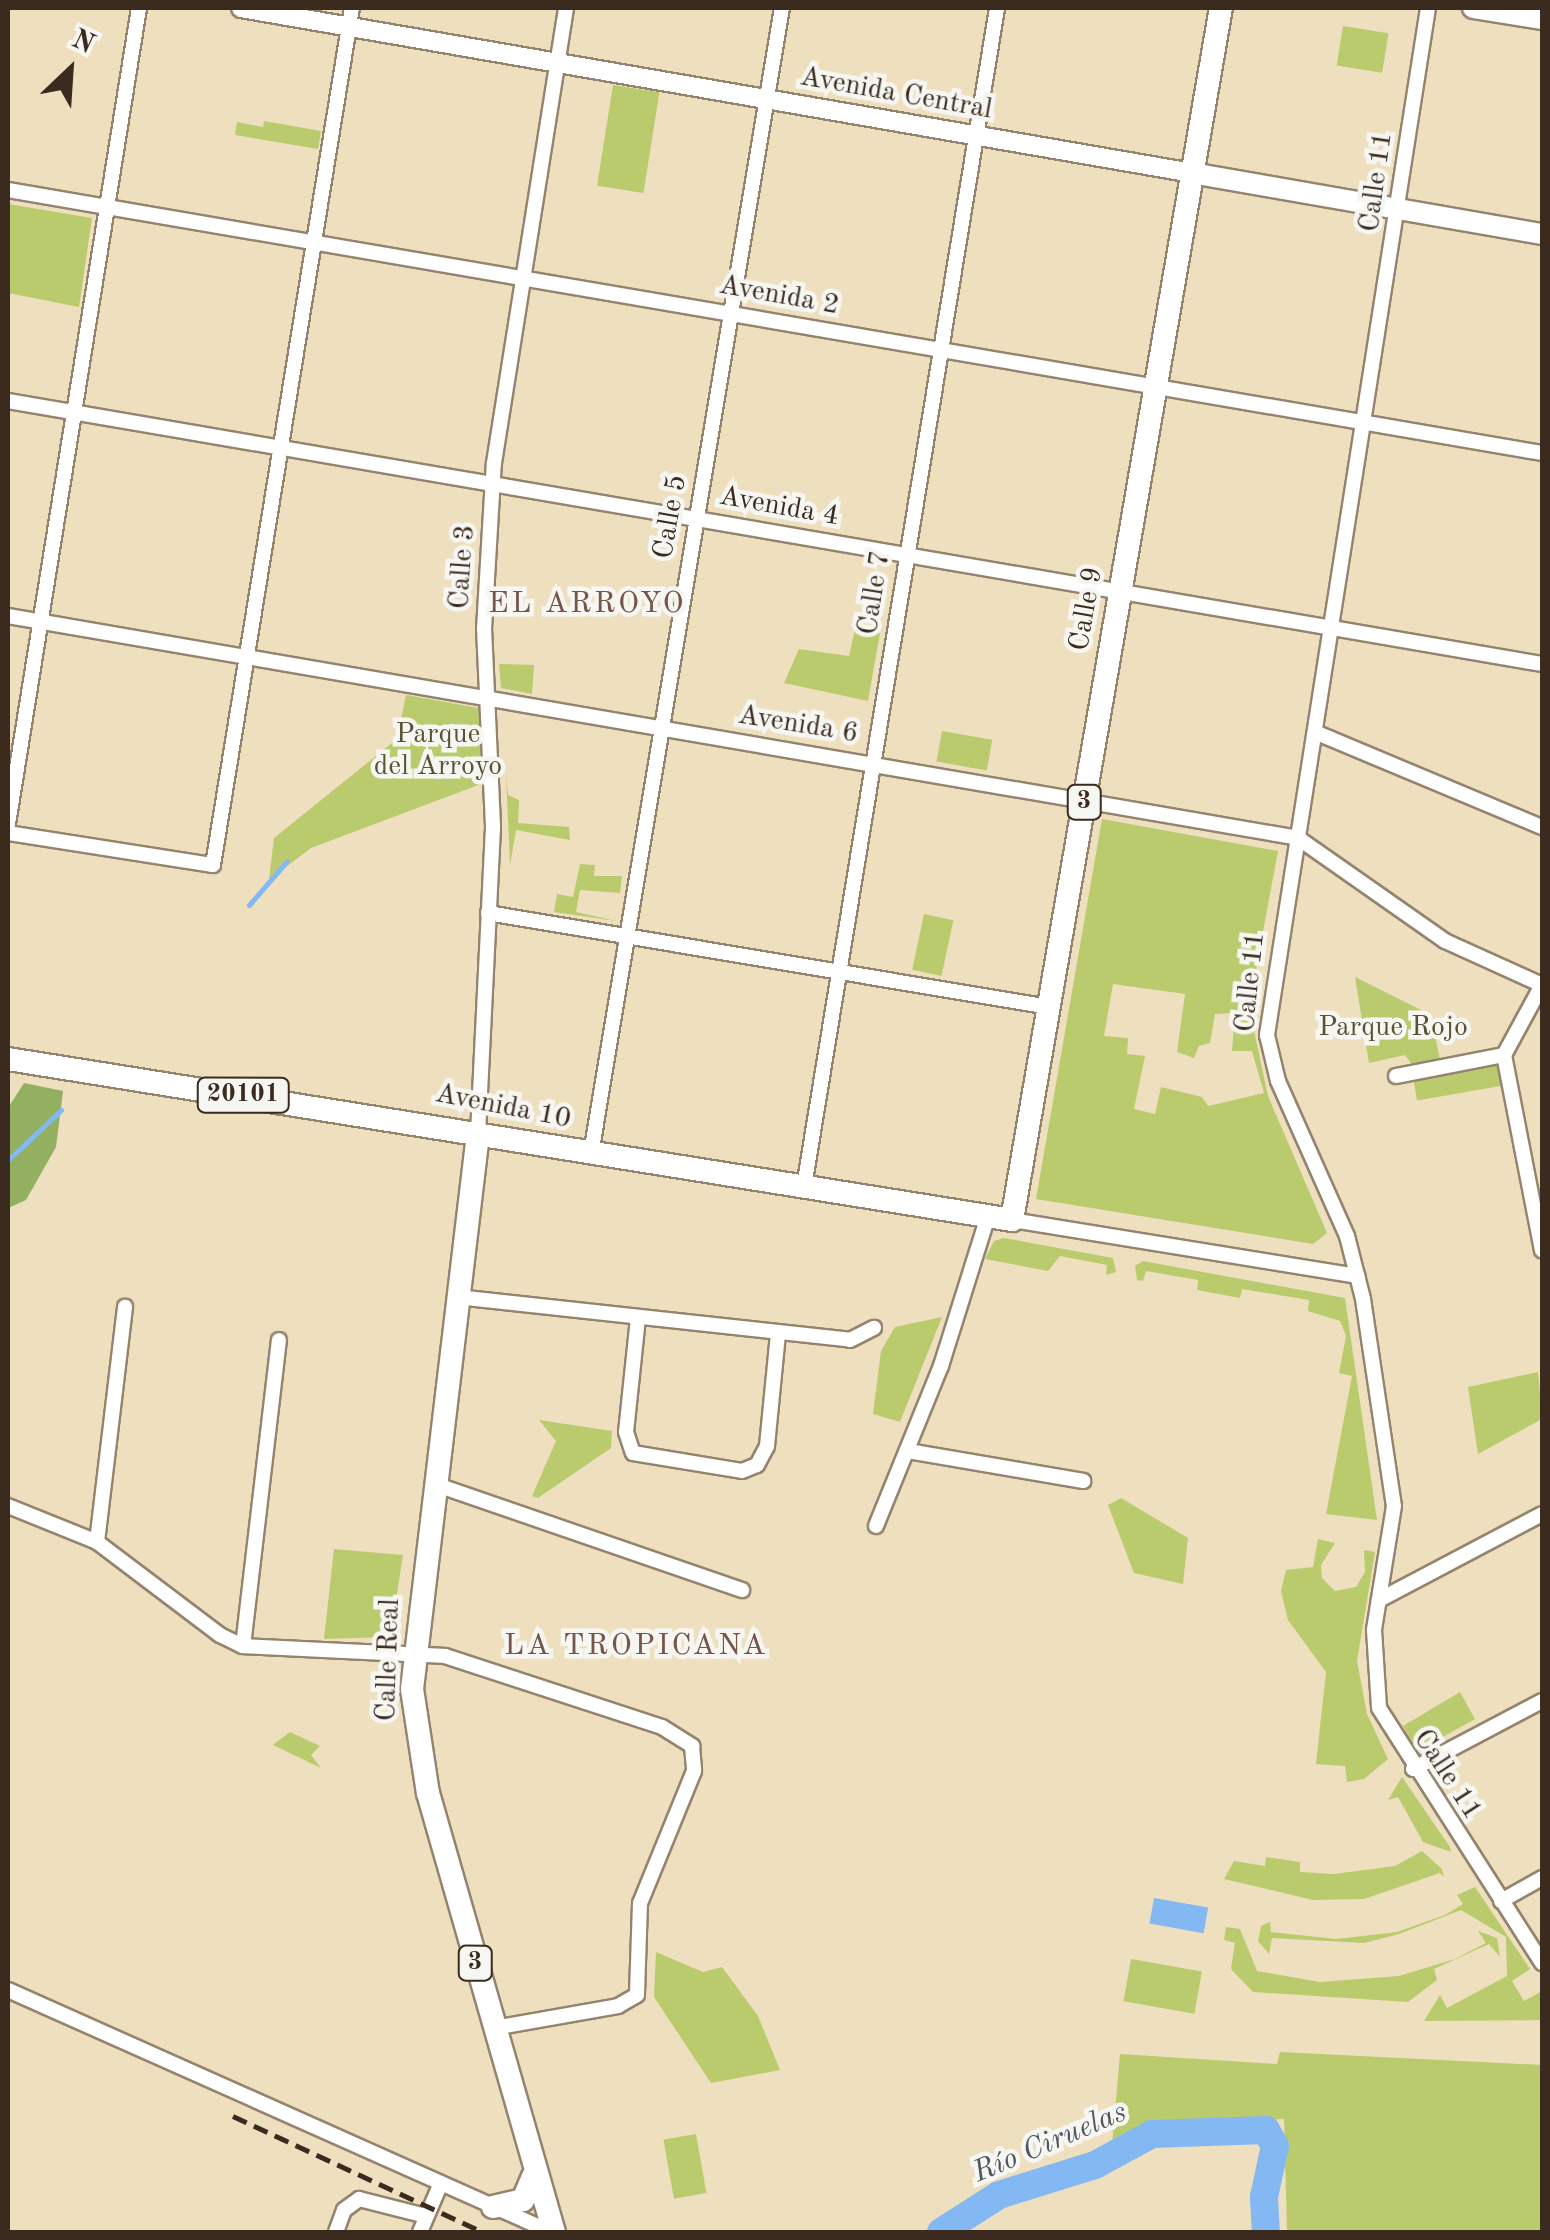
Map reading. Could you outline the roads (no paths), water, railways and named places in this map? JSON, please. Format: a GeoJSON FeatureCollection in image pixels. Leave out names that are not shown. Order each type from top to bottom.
{"type":"FeatureCollection","features":[{"type":"Feature","properties":{"kind":"main road","name":"Calle 9"},"geometry":{"type":"LineString","coordinates":[[1012,1220],[1220,8]]}},
{"type":"Feature","properties":{"kind":"main road"},"geometry":{"type":"LineString","coordinates":[[1474,8],[1542,19]]}},
{"type":"Feature","properties":{"kind":"main road","name":"Avenida Central"},"geometry":{"type":"LineString","coordinates":[[1192,173],[1542,234]]}},
{"type":"Feature","properties":{"kind":"main road","name":"Avenida 10"},"geometry":{"type":"LineString","coordinates":[[8,1059],[1012,1220]]}},
{"type":"Feature","properties":{"kind":"main road","name":"Calle Real"},"geometry":{"type":"LineString","coordinates":[[478,1134],[413,1653],[420,1764],[533,2176],[552,2232]]}},
{"type":"Feature","properties":{"kind":"main road"},"geometry":{"type":"LineString","coordinates":[[493,2206],[523,2200],[533,2176]]}},
{"type":"Feature","properties":{"kind":"street"},"geometry":{"type":"LineString","coordinates":[[8,824],[139,8]]}},
{"type":"Feature","properties":{"kind":"street","name":"Avenida Central"},"geometry":{"type":"LineString","coordinates":[[241,8],[1192,173]]}},
{"type":"Feature","properties":{"kind":"street"},"geometry":{"type":"LineString","coordinates":[[8,833],[213,865],[352,8]]}},
{"type":"Feature","properties":{"kind":"street","name":"Calle 3"},"geometry":{"type":"LineString","coordinates":[[478,1134],[494,801],[484,629],[493,484],[519,276],[566,8]]}},
{"type":"Feature","properties":{"kind":"street","name":"Calle 5"},"geometry":{"type":"LineString","coordinates":[[591,1154],[782,8]]}},
{"type":"Feature","properties":{"kind":"street","name":"Calle 7"},"geometry":{"type":"LineString","coordinates":[[804,1187],[997,8]]}},
{"type":"Feature","properties":{"kind":"street","name":"Calle 11"},"geometry":{"type":"LineString","coordinates":[[1428,8],[1367,423],[1267,1035],[1278,1081],[1347,1236],[1357,1276],[1394,1506],[1379,1600],[1375,1691],[1388,1729],[1542,1963]]}},
{"type":"Feature","properties":{"kind":"street","name":"Avenida 2"},"geometry":{"type":"LineString","coordinates":[[8,190],[1542,453]]}},
{"type":"Feature","properties":{"kind":"street","name":"Avenida 4"},"geometry":{"type":"LineString","coordinates":[[8,402],[1542,664]]}},
{"type":"Feature","properties":{"kind":"street","name":"Avenida 6"},"geometry":{"type":"LineString","coordinates":[[8,616],[1298,838],[1444,941],[1542,985]]}},
{"type":"Feature","properties":{"kind":"street"},"geometry":{"type":"LineString","coordinates":[[1317,732],[1542,827]]}},
{"type":"Feature","properties":{"kind":"street"},"geometry":{"type":"LineString","coordinates":[[488,913],[1049,1006]]}},
{"type":"Feature","properties":{"kind":"street"},"geometry":{"type":"LineString","coordinates":[[1542,985],[1504,1055],[1542,1250]]}},
{"type":"Feature","properties":{"kind":"street"},"geometry":{"type":"LineString","coordinates":[[1396,1076],[1504,1055]]}},
{"type":"Feature","properties":{"kind":"street"},"geometry":{"type":"LineString","coordinates":[[876,1526],[908,1451],[988,1216]]}},
{"type":"Feature","properties":{"kind":"street"},"geometry":{"type":"LineString","coordinates":[[1012,1220],[1357,1276]]}},
{"type":"Feature","properties":{"kind":"street"},"geometry":{"type":"LineString","coordinates":[[457,1296],[850,1340],[874,1328]]}},
{"type":"Feature","properties":{"kind":"street"},"geometry":{"type":"LineString","coordinates":[[97,1542],[123,1378],[125,1307]]}},
{"type":"Feature","properties":{"kind":"street"},"geometry":{"type":"LineString","coordinates":[[638,1318],[626,1432],[633,1454],[742,1471],[757,1465],[767,1446],[778,1333]]}},
{"type":"Feature","properties":{"kind":"street"},"geometry":{"type":"LineString","coordinates":[[244,1646],[280,1340]]}},
{"type":"Feature","properties":{"kind":"street"},"geometry":{"type":"LineString","coordinates":[[908,1451],[1083,1481]]}},
{"type":"Feature","properties":{"kind":"street"},"geometry":{"type":"LineString","coordinates":[[434,1484],[742,1590]]}},
{"type":"Feature","properties":{"kind":"street"},"geometry":{"type":"LineString","coordinates":[[8,1506],[97,1542],[244,1646],[445,1656],[662,1727],[695,1753],[694,1771],[642,1894],[638,1994],[618,2006],[493,2028]]}},
{"type":"Feature","properties":{"kind":"street"},"geometry":{"type":"LineString","coordinates":[[1379,1600],[1542,1514]]}},
{"type":"Feature","properties":{"kind":"street"},"geometry":{"type":"LineString","coordinates":[[1413,1769],[1542,1700]]}},
{"type":"Feature","properties":{"kind":"street"},"geometry":{"type":"LineString","coordinates":[[1501,1901],[1542,1878]]}},
{"type":"Feature","properties":{"kind":"street"},"geometry":{"type":"LineString","coordinates":[[8,1990],[552,2232]]}},
{"type":"Feature","properties":{"kind":"street"},"geometry":{"type":"LineString","coordinates":[[420,2232],[441,2183]]}},
{"type":"Feature","properties":{"kind":"street"},"geometry":{"type":"LineString","coordinates":[[336,2232],[350,2204],[367,2198],[426,2216]]}},
{"type":"Feature","properties":{"kind":"water"},"geometry":{"type":"Polygon","coordinates":[[[1154,1898],[1208,1908],[1204,1933],[1149,1924],[1154,1898]]]}},
{"type":"Feature","properties":{"kind":"waterway"},"geometry":{"type":"LineString","coordinates":[[249,905],[287,861]]}},
{"type":"Feature","properties":{"kind":"waterway"},"geometry":{"type":"LineString","coordinates":[[8,1160],[61,1110]]}},
{"type":"Feature","properties":{"kind":"waterway","name":"Río Ciruelas"},"geometry":{"type":"LineString","coordinates":[[941,2232],[999,2195],[1095,2165],[1152,2134],[1266,2130],[1275,2146],[1264,2197],[1266,2232]]}},
{"type":"Feature","properties":{"kind":"railway"},"geometry":{"type":"LineString","coordinates":[[233,2116],[483,2232]]}},
{"type":"Feature","properties":{"kind":"district","name":"EL ARROYO"},"geometry":{"type":"Point","coordinates":[587,604]}},
{"type":"Feature","properties":{"kind":"district","name":"LA TROPICANA"},"geometry":{"type":"Point","coordinates":[636,1646]}},
{"type":"Feature","properties":{"kind":"park label","name":"Parque del Arroyo"},"geometry":{"type":"Point","coordinates":[438,751]}},
{"type":"Feature","properties":{"kind":"park label","name":"Parque Rojo"},"geometry":{"type":"Point","coordinates":[1393,1028]}}]}
